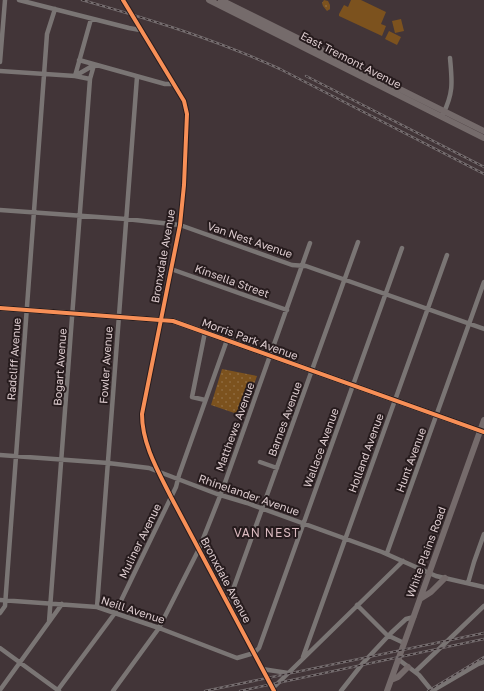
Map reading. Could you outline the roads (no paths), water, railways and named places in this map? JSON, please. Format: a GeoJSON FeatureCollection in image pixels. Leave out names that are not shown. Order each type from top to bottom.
{"type":"FeatureCollection","features":[{"type":"Feature","properties":{"kind":"main road","name":"East Tremont Avenue"},"geometry":{"type":"LineString","coordinates":[[209,0],[240,13],[443,114],[484,131]]}},
{"type":"Feature","properties":{"kind":"main road","name":"East Tremont Avenue"},"geometry":{"type":"LineString","coordinates":[[221,0],[240,13]]}},
{"type":"Feature","properties":{"kind":"main road","name":"East Tremont Avenue"},"geometry":{"type":"LineString","coordinates":[[443,114],[484,138]]}},
{"type":"Feature","properties":{"kind":"main road","name":"Morris Park Avenue"},"geometry":{"type":"LineString","coordinates":[[0,308],[176,322],[482,431]]}},
{"type":"Feature","properties":{"kind":"main road","name":"White Plains Road"},"geometry":{"type":"LineString","coordinates":[[387,691],[482,431],[484,420]]}},
{"type":"Feature","properties":{"kind":"main road"},"geometry":{"type":"LineString","coordinates":[[420,599],[431,592],[445,578]]}},
{"type":"Feature","properties":{"kind":"main road"},"geometry":{"type":"LineString","coordinates":[[391,680],[398,677],[408,667]]}},
{"type":"Feature","properties":{"kind":"street"},"geometry":{"type":"LineString","coordinates":[[0,62],[5,0]]}},
{"type":"Feature","properties":{"kind":"street"},"geometry":{"type":"LineString","coordinates":[[19,0],[140,30]]}},
{"type":"Feature","properties":{"kind":"street","name":"Bronxdale Avenue"},"geometry":{"type":"LineString","coordinates":[[122,0],[185,104],[187,114],[184,185],[180,225],[142,414],[143,435],[171,497],[274,690]]}},
{"type":"Feature","properties":{"kind":"street","name":"Radcliff Avenue"},"geometry":{"type":"LineString","coordinates":[[0,613],[5,606],[2,600],[16,456],[47,34],[55,9]]}},
{"type":"Feature","properties":{"kind":"street"},"geometry":{"type":"LineString","coordinates":[[75,76],[91,19]]}},
{"type":"Feature","properties":{"kind":"street"},"geometry":{"type":"LineString","coordinates":[[443,114],[449,103],[452,91],[450,58]]}},
{"type":"Feature","properties":{"kind":"street"},"geometry":{"type":"LineString","coordinates":[[79,60],[137,77],[165,84],[173,84]]}},
{"type":"Feature","properties":{"kind":"street"},"geometry":{"type":"LineString","coordinates":[[75,76],[94,65]]}},
{"type":"Feature","properties":{"kind":"street","name":"Bogart Avenue"},"geometry":{"type":"LineString","coordinates":[[49,622],[90,79],[94,65]]}},
{"type":"Feature","properties":{"kind":"street"},"geometry":{"type":"LineString","coordinates":[[0,71],[75,76],[90,79]]}},
{"type":"Feature","properties":{"kind":"street","name":"Fowler Avenue"},"geometry":{"type":"LineString","coordinates":[[97,607],[137,77]]}},
{"type":"Feature","properties":{"kind":"street","name":"Van Nest Avenue"},"geometry":{"type":"LineString","coordinates":[[0,210],[180,225],[292,265],[303,265],[344,279],[484,329]]}},
{"type":"Feature","properties":{"kind":"street","name":"Barnes Avenue"},"geometry":{"type":"LineString","coordinates":[[226,600],[230,598],[358,242]]}},
{"type":"Feature","properties":{"kind":"street","name":"Matthews Avenue"},"geometry":{"type":"LineString","coordinates":[[113,691],[159,628],[199,549],[220,495],[310,243]]}},
{"type":"Feature","properties":{"kind":"street","name":"Wallace Avenue"},"geometry":{"type":"LineString","coordinates":[[254,653],[259,648],[402,248]]}},
{"type":"Feature","properties":{"kind":"street","name":"Holland Avenue"},"geometry":{"type":"LineString","coordinates":[[303,657],[447,255]]}},
{"type":"Feature","properties":{"kind":"street","name":"Kinsella Street"},"geometry":{"type":"LineString","coordinates":[[171,268],[287,310]]}},
{"type":"Feature","properties":{"kind":"street","name":"Hunt Avenue"},"geometry":{"type":"LineString","coordinates":[[387,554],[484,282]]}},
{"type":"Feature","properties":{"kind":"street"},"geometry":{"type":"LineString","coordinates":[[205,332],[192,397],[205,400]]}},
{"type":"Feature","properties":{"kind":"street","name":"Muliner Avenue"},"geometry":{"type":"LineString","coordinates":[[58,691],[115,613],[171,497],[227,340]]}},
{"type":"Feature","properties":{"kind":"street","name":"Rhinelander Avenue"},"geometry":{"type":"LineString","coordinates":[[0,455],[145,467],[220,495],[345,538],[387,554],[429,573],[484,587]]}},
{"type":"Feature","properties":{"kind":"street"},"geometry":{"type":"LineString","coordinates":[[260,462],[277,468]]}},
{"type":"Feature","properties":{"kind":"street"},"geometry":{"type":"LineString","coordinates":[[468,583],[484,534]]}},
{"type":"Feature","properties":{"kind":"street"},"geometry":{"type":"LineString","coordinates":[[274,690],[288,672],[303,657],[403,561]]}},
{"type":"Feature","properties":{"kind":"street","name":"Neill Avenue"},"geometry":{"type":"LineString","coordinates":[[2,600],[97,607],[159,628],[237,658],[254,653]]}},
{"type":"Feature","properties":{"kind":"street","name":"Bogart Avenue"},"geometry":{"type":"LineString","coordinates":[[0,690],[62,604]]}},
{"type":"Feature","properties":{"kind":"street"},"geometry":{"type":"LineString","coordinates":[[357,605],[388,636],[404,643]]}},
{"type":"Feature","properties":{"kind":"street"},"geometry":{"type":"LineString","coordinates":[[415,672],[484,606]]}},
{"type":"Feature","properties":{"kind":"street"},"geometry":{"type":"LineString","coordinates":[[341,691],[360,666],[388,636],[406,619],[414,617]]}},
{"type":"Feature","properties":{"kind":"street"},"geometry":{"type":"LineString","coordinates":[[0,648],[58,691]]}},
{"type":"Feature","properties":{"kind":"street"},"geometry":{"type":"LineString","coordinates":[[398,659],[415,672],[432,691],[484,662]]}},
{"type":"Feature","properties":{"kind":"street"},"geometry":{"type":"LineString","coordinates":[[262,669],[288,672]]}},
{"type":"Feature","properties":{"kind":"railway"},"geometry":{"type":"LineString","coordinates":[[82,0],[182,31],[256,58],[484,174]]}},
{"type":"Feature","properties":{"kind":"railway"},"geometry":{"type":"LineString","coordinates":[[306,76],[484,167]]}},
{"type":"Feature","properties":{"kind":"railway"},"geometry":{"type":"LineString","coordinates":[[205,691],[484,633]]}},
{"type":"Feature","properties":{"kind":"railway"},"geometry":{"type":"LineString","coordinates":[[240,691],[484,639]]}},
{"type":"Feature","properties":{"kind":"railway"},"geometry":{"type":"LineString","coordinates":[[428,691],[484,657]]}},
{"type":"Feature","properties":{"kind":"district","name":"VAN NEST"},"geometry":{"type":"Point","coordinates":[267,533]}}]}
